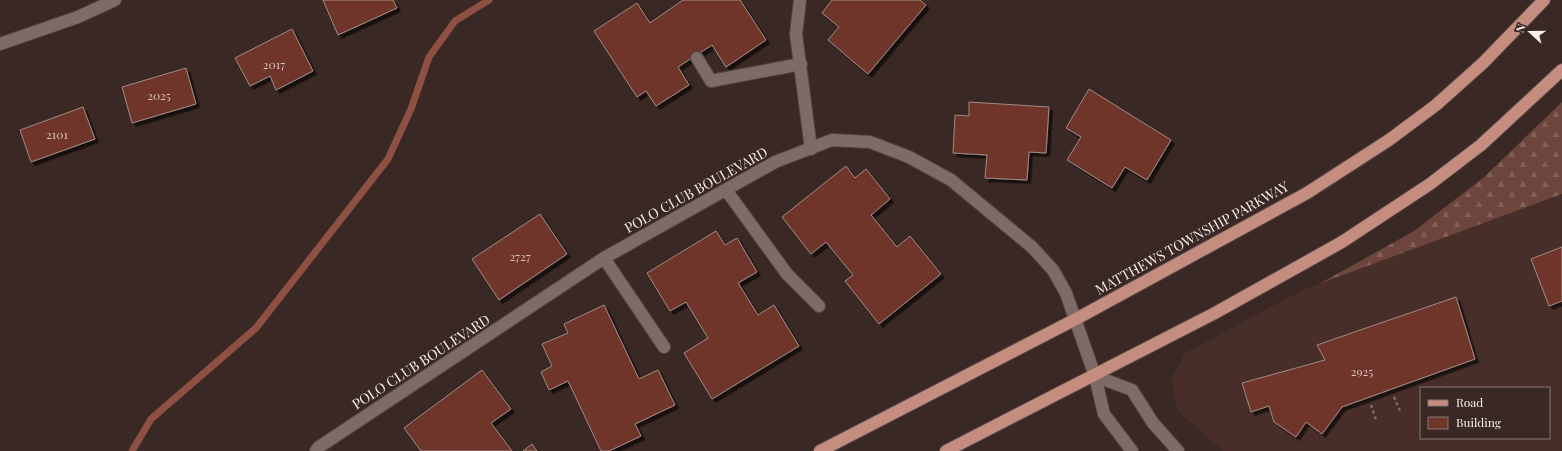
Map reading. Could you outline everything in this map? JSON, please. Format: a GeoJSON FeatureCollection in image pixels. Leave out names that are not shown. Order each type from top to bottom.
{"type":"FeatureCollection","features":[{"type":"Feature","properties":{"kind":"main road","name":"MATTHEWS TOWNSHIP PARKWAY"},"geometry":{"type":"LineString","coordinates":[[820,451],[1076,319],[1308,193],[1389,140],[1436,105],[1483,63],[1544,0]]}},
{"type":"Feature","properties":{"kind":"main road"},"geometry":{"type":"LineString","coordinates":[[946,451],[1095,376],[1215,313],[1342,242],[1430,184],[1475,149],[1531,100],[1562,70]]}},
{"type":"Feature","properties":{"kind":"street"},"geometry":{"type":"LineString","coordinates":[[0,44],[78,16],[115,0]]}},
{"type":"Feature","properties":{"kind":"street"},"geometry":{"type":"LineString","coordinates":[[800,0],[796,34],[811,148]]}},
{"type":"Feature","properties":{"kind":"street"},"geometry":{"type":"LineString","coordinates":[[697,58],[711,80],[801,64]]}},
{"type":"Feature","properties":{"kind":"street","name":"POLO CLUB BOULEVARD"},"geometry":{"type":"LineString","coordinates":[[316,451],[319,447],[604,258],[775,162],[832,140],[870,142],[909,157],[951,180],[1032,247],[1056,275],[1066,293],[1095,376],[1104,414],[1132,451]]}},
{"type":"Feature","properties":{"kind":"street"},"geometry":{"type":"LineString","coordinates":[[726,190],[787,274],[819,306]]}},
{"type":"Feature","properties":{"kind":"street"},"geometry":{"type":"LineString","coordinates":[[604,258],[664,347]]}},
{"type":"Feature","properties":{"kind":"street"},"geometry":{"type":"LineString","coordinates":[[1095,376],[1132,390],[1153,423],[1178,451]]}},
{"type":"Feature","properties":{"kind":"path"},"geometry":{"type":"LineString","coordinates":[[1394,397],[1400,410]]}},
{"type":"Feature","properties":{"kind":"path"},"geometry":{"type":"LineString","coordinates":[[1370,405],[1376,420]]}},
{"type":"Feature","properties":{"kind":"shaded area"},"geometry":{"type":"Polygon","coordinates":[[[1562,194],[1562,451],[1223,451],[1177,410],[1171,380],[1185,353],[1303,290],[1562,194]]]}},
{"type":"Feature","properties":{"kind":"green space"},"geometry":{"type":"Polygon","coordinates":[[[1562,102],[1562,194],[1319,284],[1414,231],[1483,178],[1562,102]]]}},
{"type":"Feature","properties":{"kind":"building"},"geometry":{"type":"Polygon","coordinates":[[[323,0],[393,0],[397,8],[338,35],[323,0]]]}},
{"type":"Feature","properties":{"kind":"building"},"geometry":{"type":"Polygon","coordinates":[[[683,0],[740,0],[766,40],[726,67],[712,45],[678,67],[689,85],[656,106],[646,91],[637,97],[594,31],[637,3],[650,23],[683,0]]]}},
{"type":"Feature","properties":{"kind":"building"},"geometry":{"type":"Polygon","coordinates":[[[832,0],[920,0],[926,5],[868,74],[828,40],[839,27],[822,13],[832,0]]]}},
{"type":"Feature","properties":{"kind":"building"},"geometry":{"type":"Polygon","coordinates":[[[292,29],[313,71],[276,90],[270,76],[250,86],[235,58],[292,29]]]}},
{"type":"Feature","properties":{"kind":"building"},"geometry":{"type":"Polygon","coordinates":[[[186,68],[196,104],[132,123],[122,87],[186,68]]]}},
{"type":"Feature","properties":{"kind":"building"},"geometry":{"type":"Polygon","coordinates":[[[1089,89],[1171,140],[1147,180],[1125,167],[1112,188],[1067,160],[1081,137],[1066,128],[1089,89]]]}},
{"type":"Feature","properties":{"kind":"building"},"geometry":{"type":"Polygon","coordinates":[[[969,102],[1049,107],[1046,153],[1029,152],[1027,180],[985,178],[987,155],[953,153],[955,115],[969,116],[969,102]]]}},
{"type":"Feature","properties":{"kind":"building"},"geometry":{"type":"Polygon","coordinates":[[[83,107],[95,139],[31,162],[20,130],[83,107]]]}},
{"type":"Feature","properties":{"kind":"building"},"geometry":{"type":"Polygon","coordinates":[[[846,166],[855,178],[866,169],[890,199],[871,215],[897,247],[910,236],[941,274],[879,324],[845,281],[853,275],[826,242],[811,254],[782,217],[846,166]]]}},
{"type":"Feature","properties":{"kind":"building"},"geometry":{"type":"Polygon","coordinates":[[[540,214],[567,254],[499,300],[472,259],[540,214]]]}},
{"type":"Feature","properties":{"kind":"building"},"geometry":{"type":"Polygon","coordinates":[[[716,231],[725,245],[737,238],[757,272],[738,283],[758,315],[774,305],[799,346],[712,399],[684,353],[708,338],[686,302],[670,311],[647,273],[716,231]]]}},
{"type":"Feature","properties":{"kind":"building"},"geometry":{"type":"Polygon","coordinates":[[[1562,247],[1562,301],[1549,306],[1531,259],[1562,247]]]}},
{"type":"Feature","properties":{"kind":"building"},"geometry":{"type":"Polygon","coordinates":[[[1456,297],[1475,359],[1342,407],[1322,434],[1306,422],[1296,437],[1274,422],[1269,406],[1251,412],[1242,383],[1325,360],[1317,345],[1456,297]]]}},
{"type":"Feature","properties":{"kind":"building"},"geometry":{"type":"Polygon","coordinates":[[[604,305],[639,379],[658,370],[675,405],[635,424],[641,436],[609,451],[601,451],[568,381],[549,390],[541,372],[552,366],[542,344],[568,333],[564,324],[604,305]]]}},
{"type":"Feature","properties":{"kind":"building"},"geometry":{"type":"Polygon","coordinates":[[[482,370],[511,409],[491,423],[512,451],[421,451],[404,428],[482,370]]]}},
{"type":"Feature","properties":{"kind":"building"},"geometry":{"type":"Polygon","coordinates":[[[532,444],[537,451],[523,451],[532,444]]]}},
{"type":"Feature","properties":{"kind":"waterway"},"geometry":{"type":"LineString","coordinates":[[132,451],[151,419],[256,328],[388,159],[411,109],[429,57],[455,21],[489,0]]}}]}
